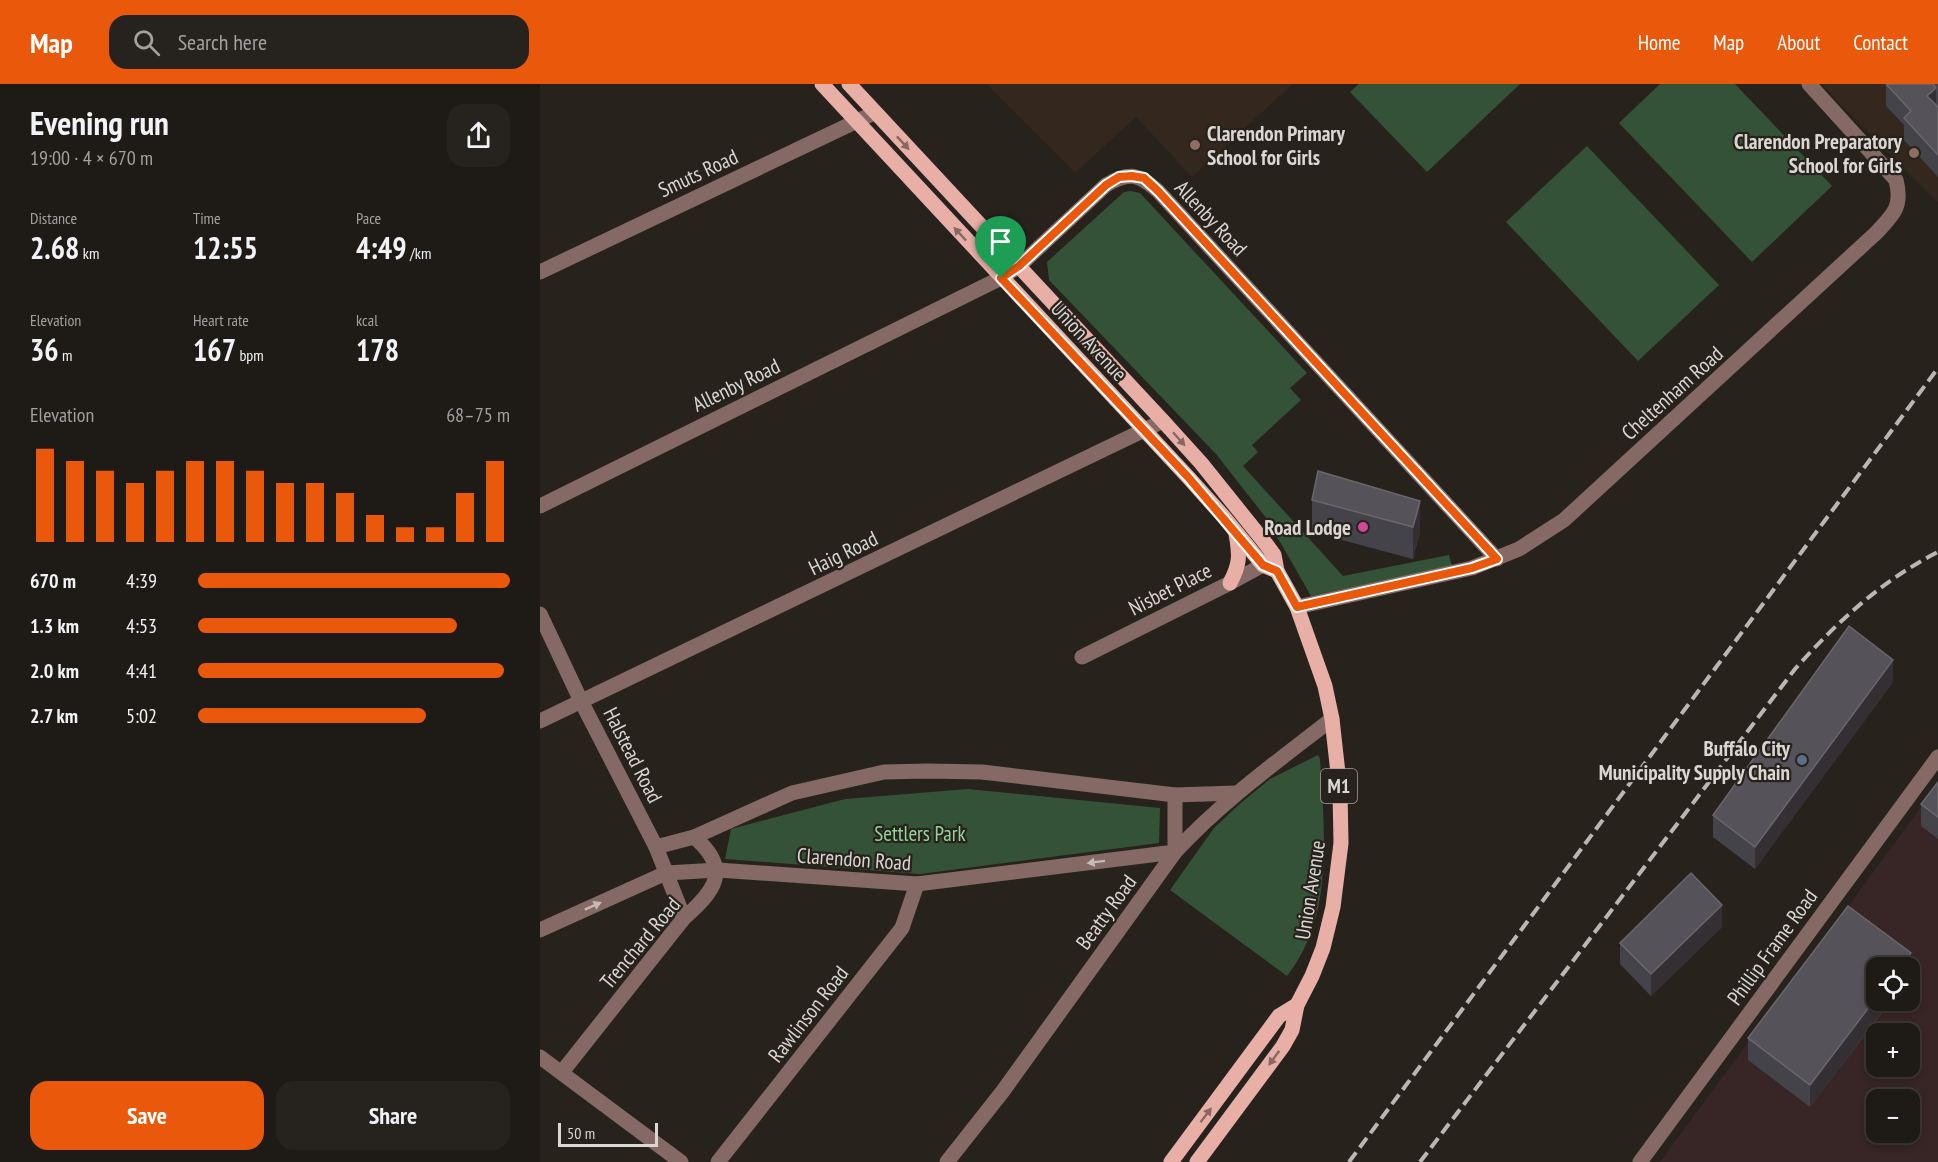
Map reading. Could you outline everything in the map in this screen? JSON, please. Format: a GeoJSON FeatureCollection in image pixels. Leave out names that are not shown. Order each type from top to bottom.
{"type":"FeatureCollection","features":[{"type":"Feature","properties":{"kind":"main road","name":"Union Avenue"},"geometry":{"type":"LineString","coordinates":[[822,84],[1236,532],[1271,563]]}},
{"type":"Feature","properties":{"kind":"main road","name":"Union Avenue"},"geometry":{"type":"LineString","coordinates":[[849,84],[1202,464],[1271,563],[1297,607],[1324,686],[1332,719],[1340,791],[1341,843],[1339,868],[1323,948],[1312,976],[1296,1005],[1292,1030],[1283,1046],[1197,1162]]}},
{"type":"Feature","properties":{"kind":"main road"},"geometry":{"type":"LineString","coordinates":[[1230,583],[1238,567],[1239,559],[1236,532]]}},
{"type":"Feature","properties":{"kind":"main road","name":"Union Avenue"},"geometry":{"type":"LineString","coordinates":[[1171,1162],[1279,1016],[1296,1005]]}},
{"type":"Feature","properties":{"kind":"street","name":"Cheltenham Road"},"geometry":{"type":"LineString","coordinates":[[1297,607],[1472,568],[1497,559],[1539,538],[1564,520],[1893,216],[1898,205],[1899,192],[1896,180],[1809,84]]}},
{"type":"Feature","properties":{"kind":"street","name":"Smuts Road"},"geometry":{"type":"LineString","coordinates":[[540,272],[874,113]]}},
{"type":"Feature","properties":{"kind":"street","name":"Allenby Road"},"geometry":{"type":"LineString","coordinates":[[540,506],[1001,278],[1019,266],[1106,185],[1119,177],[1144,178],[1497,559]]}},
{"type":"Feature","properties":{"kind":"street","name":"Haig Road"},"geometry":{"type":"LineString","coordinates":[[540,721],[1145,432],[1163,421]]}},
{"type":"Feature","properties":{"kind":"street","name":"Nisbet Place"},"geometry":{"type":"LineString","coordinates":[[1082,657],[1271,563]]}},
{"type":"Feature","properties":{"kind":"street","name":"Halstead Road"},"geometry":{"type":"LineString","coordinates":[[540,614],[581,701],[656,847],[684,918]]}},
{"type":"Feature","properties":{"kind":"street","name":"Beatty Road"},"geometry":{"type":"LineString","coordinates":[[947,1162],[1003,1091],[1175,852],[1192,833],[1236,793],[1332,719]]}},
{"type":"Feature","properties":{"kind":"street","name":"Phillip Frame Road"},"geometry":{"type":"LineString","coordinates":[[1640,1162],[1938,757]]}},
{"type":"Feature","properties":{"kind":"street"},"geometry":{"type":"LineString","coordinates":[[656,847],[694,837],[792,793],[884,772],[982,772],[1175,795],[1236,793]]}},
{"type":"Feature","properties":{"kind":"street"},"geometry":{"type":"LineString","coordinates":[[1175,795],[1175,852]]}},
{"type":"Feature","properties":{"kind":"street"},"geometry":{"type":"LineString","coordinates":[[694,837],[712,856],[718,870]]}},
{"type":"Feature","properties":{"kind":"street","name":"Clarendon Road"},"geometry":{"type":"LineString","coordinates":[[540,930],[666,873],[718,870],[917,884],[1175,852]]}},
{"type":"Feature","properties":{"kind":"street","name":"Trenchard Road"},"geometry":{"type":"LineString","coordinates":[[562,1072],[684,918],[701,903],[711,890],[718,870]]}},
{"type":"Feature","properties":{"kind":"street","name":"Rawlinson Road"},"geometry":{"type":"LineString","coordinates":[[718,1162],[902,928],[917,884]]}},
{"type":"Feature","properties":{"kind":"street"},"geometry":{"type":"LineString","coordinates":[[540,1057],[681,1162]]}},
{"type":"Feature","properties":{"kind":"shaded area","name":"Clarendon Primary School for Girls"},"geometry":{"type":"Polygon","coordinates":[[[987,84],[1293,84],[1192,177],[1136,117],[1075,173],[987,84]]]}},
{"type":"Feature","properties":{"kind":"shaded area","name":"Clarendon Preparatory School for Girls"},"geometry":{"type":"Polygon","coordinates":[[[1822,84],[1938,84],[1938,202],[1840,104],[1822,84]]]}},
{"type":"Feature","properties":{"kind":"shaded area"},"geometry":{"type":"Polygon","coordinates":[[[1938,784],[1938,1162],[1660,1162],[1938,784]]]}},
{"type":"Feature","properties":{"kind":"green space"},"geometry":{"type":"Polygon","coordinates":[[[1359,84],[1520,84],[1427,172],[1350,92],[1359,84]]]}},
{"type":"Feature","properties":{"kind":"green space"},"geometry":{"type":"Polygon","coordinates":[[[1660,84],[1735,84],[1832,186],[1752,262],[1619,123],[1660,84]]]}},
{"type":"Feature","properties":{"kind":"green space"},"geometry":{"type":"Polygon","coordinates":[[[1587,146],[1719,285],[1638,361],[1506,222],[1587,146]]]}},
{"type":"Feature","properties":{"kind":"green space"},"geometry":{"type":"Polygon","coordinates":[[[1124,192],[1140,193],[1307,373],[1290,388],[1301,400],[1252,445],[1258,452],[1243,466],[1343,576],[1449,555],[1452,566],[1311,596],[1267,519],[1216,454],[1049,280],[1047,262],[1124,192]]]}},
{"type":"Feature","properties":{"kind":"green space"},"geometry":{"type":"Polygon","coordinates":[[[1318,755],[1324,843],[1320,900],[1313,927],[1302,952],[1287,976],[1170,890],[1214,828],[1242,802],[1270,779],[1318,755]]]}},
{"type":"Feature","properties":{"kind":"green space","name":"Settlers Park"},"geometry":{"type":"Polygon","coordinates":[[[968,789],[1160,808],[1159,843],[920,874],[725,859],[731,829],[845,799],[968,789]]]}},
{"type":"Feature","properties":{"kind":"building"},"geometry":{"type":"Polygon","coordinates":[[[1886,84],[1933,84],[1936,88],[1927,96],[1938,107],[1938,155],[1904,118],[1911,111],[1886,84]]]}},
{"type":"Feature","properties":{"kind":"building"},"geometry":{"type":"Polygon","coordinates":[[[1318,471],[1420,501],[1413,527],[1312,500],[1318,471]]]}},
{"type":"Feature","properties":{"kind":"building","name":"Buffalo City Municipality Supply Chain"},"geometry":{"type":"Polygon","coordinates":[[[1849,626],[1893,660],[1755,847],[1713,815],[1849,626]]]}},
{"type":"Feature","properties":{"kind":"building"},"geometry":{"type":"Polygon","coordinates":[[[1938,782],[1938,817],[1921,804],[1938,782]]]}},
{"type":"Feature","properties":{"kind":"building"},"geometry":{"type":"Polygon","coordinates":[[[1691,873],[1722,905],[1651,974],[1620,943],[1691,873]]]}},
{"type":"Feature","properties":{"kind":"building"},"geometry":{"type":"Polygon","coordinates":[[[1848,906],[1911,953],[1908,957],[1866,957],[1866,1011],[1810,1085],[1748,1038],[1848,906]]]}},
{"type":"Feature","properties":{"kind":"railway"},"geometry":{"type":"LineString","coordinates":[[1349,1162],[1938,368]]}},
{"type":"Feature","properties":{"kind":"railway"},"geometry":{"type":"LineString","coordinates":[[1420,1162],[1795,669],[1827,635],[1879,589],[1917,563],[1938,552]]}},
{"type":"Feature","properties":{"kind":"place","name":"Clarendon Primary School for Girls"},"geometry":{"type":"Point","coordinates":[1195,145]}},
{"type":"Feature","properties":{"kind":"place","name":"Clarendon Preparatory School for Girls"},"geometry":{"type":"Point","coordinates":[1914,153]}},
{"type":"Feature","properties":{"kind":"place","name":"Road Lodge"},"geometry":{"type":"Point","coordinates":[1363,527]}},
{"type":"Feature","properties":{"kind":"place","name":"Buffalo City Municipality Supply Chain"},"geometry":{"type":"Point","coordinates":[1802,760]}},
{"type":"Feature","properties":{"kind":"route"},"geometry":{"type":"LineString","coordinates":[[1119,177],[1144,178],[1497,559],[1472,568],[1297,607],[1277,571],[1263,565],[1188,477],[1001,278],[1019,266],[1106,185],[1119,177]]}}]}
